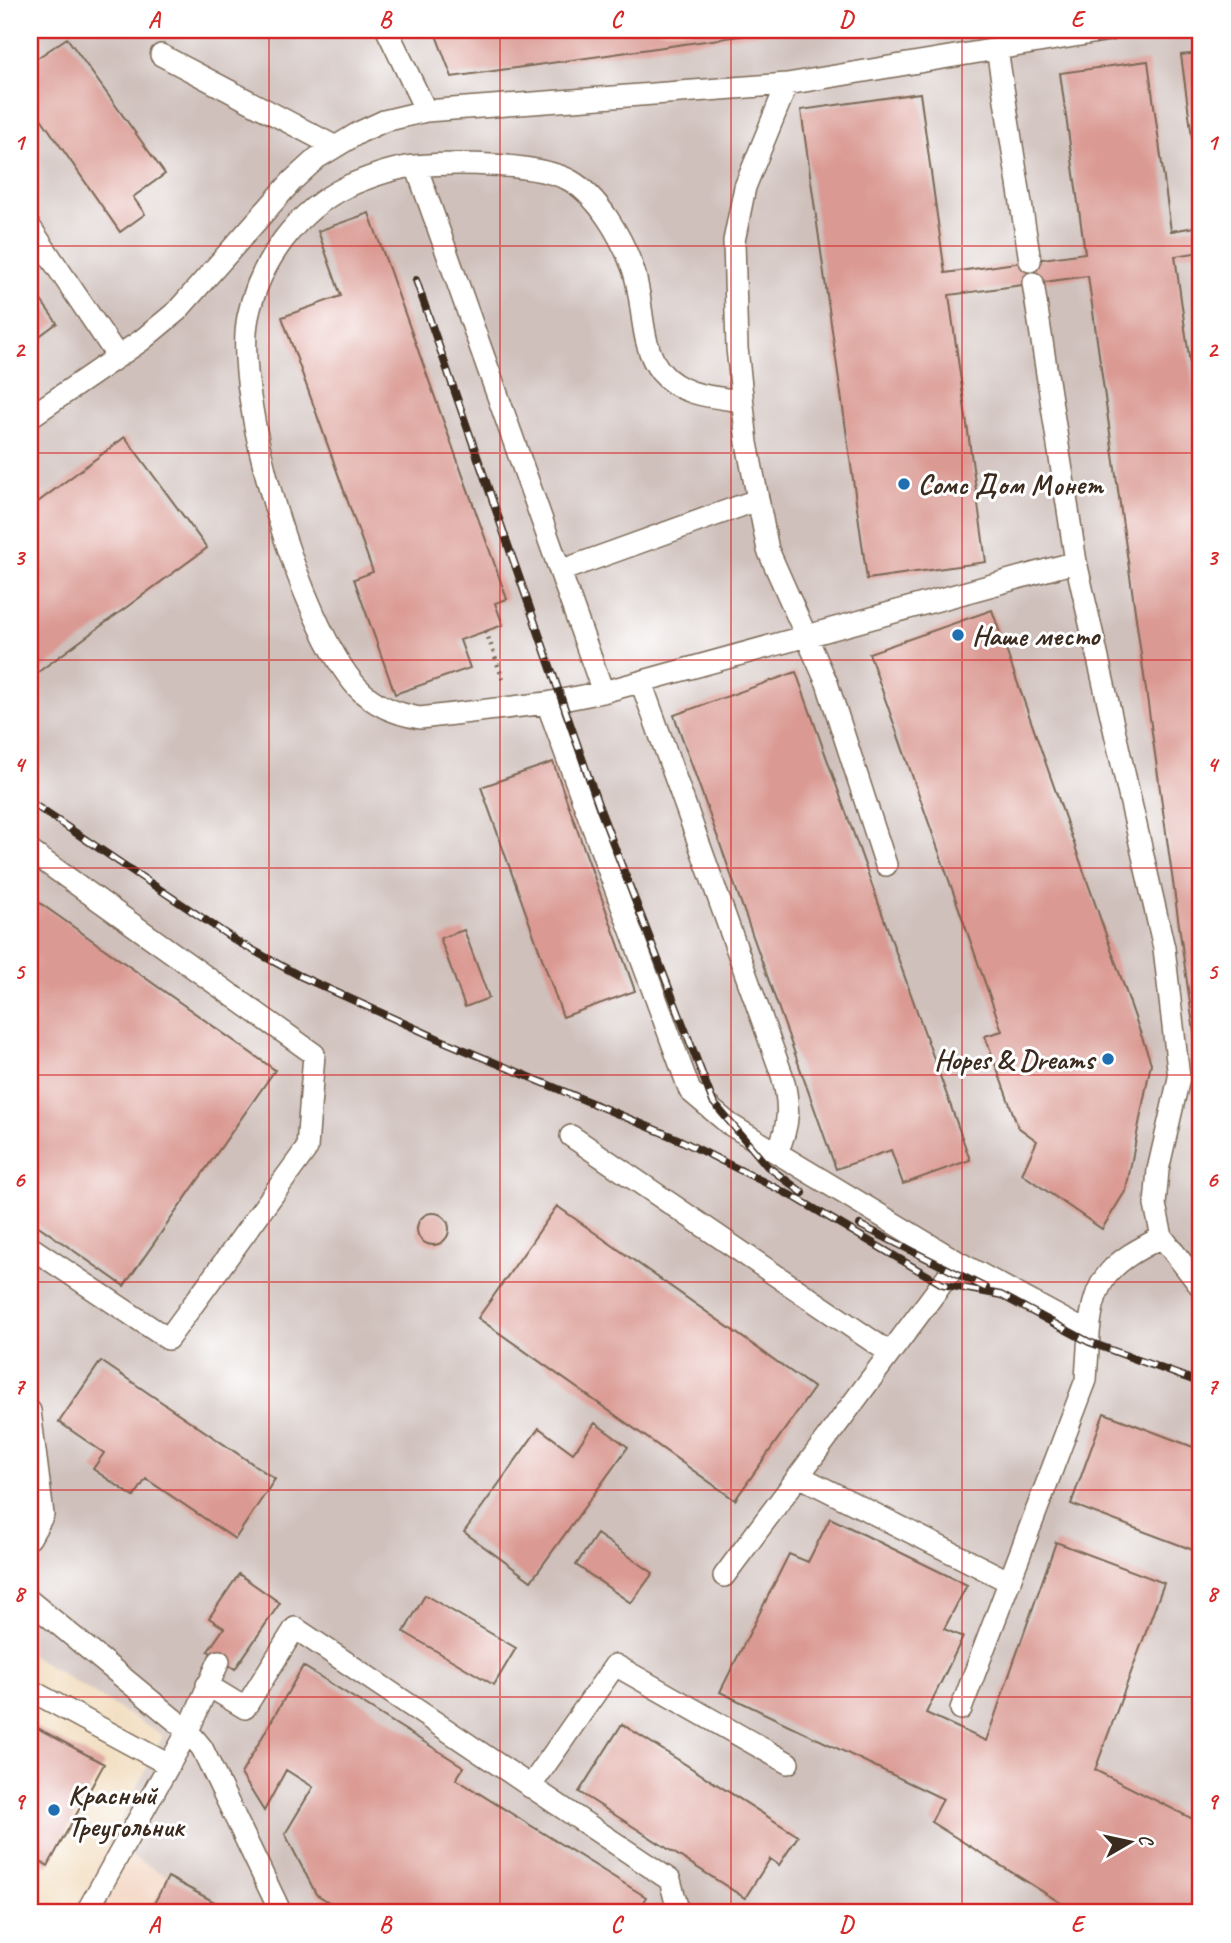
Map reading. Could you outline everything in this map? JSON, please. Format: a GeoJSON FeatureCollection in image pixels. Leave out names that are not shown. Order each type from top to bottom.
{"type":"FeatureCollection","features":[{"type":"Feature","properties":{"kind":"lane"},"geometry":{"type":"LineString","coordinates":[[387,30],[426,111]]}},
{"type":"Feature","properties":{"kind":"lane"},"geometry":{"type":"LineString","coordinates":[[30,417],[118,357],[177,311],[292,181],[334,146],[384,121],[426,111],[787,83],[1110,30]]}},
{"type":"Feature","properties":{"kind":"lane"},"geometry":{"type":"LineString","coordinates":[[997,49],[1030,261]]}},
{"type":"Feature","properties":{"kind":"lane"},"geometry":{"type":"LineString","coordinates":[[161,55],[334,146]]}},
{"type":"Feature","properties":{"kind":"lane"},"geometry":{"type":"LineString","coordinates":[[787,83],[745,187],[734,242],[733,280],[742,401],[757,500],[768,550],[827,683],[886,865]]}},
{"type":"Feature","properties":{"kind":"lane"},"geometry":{"type":"LineString","coordinates":[[742,401],[696,394],[663,374],[653,361],[646,337],[643,306],[632,266],[615,230],[592,199],[574,182],[548,170],[416,166],[382,173],[345,188],[306,215],[272,254],[256,288],[247,320],[246,353],[257,433],[292,562],[311,607],[356,687],[383,708],[420,718],[547,703],[603,692],[1076,562]]}},
{"type":"Feature","properties":{"kind":"lane"},"geometry":{"type":"LineString","coordinates":[[416,166],[603,692]]}},
{"type":"Feature","properties":{"kind":"lane"},"geometry":{"type":"LineString","coordinates":[[30,227],[118,357]]}},
{"type":"Feature","properties":{"kind":"lane"},"geometry":{"type":"LineString","coordinates":[[1033,283],[1076,562],[1164,948],[1179,1078],[1158,1170],[1155,1205],[1162,1237],[1201,1287]]}},
{"type":"Feature","properties":{"kind":"lane"},"geometry":{"type":"LineString","coordinates":[[560,571],[757,500]]}},
{"type":"Feature","properties":{"kind":"lane"},"geometry":{"type":"LineString","coordinates":[[641,682],[782,1075],[789,1101],[787,1131],[777,1152]]}},
{"type":"Feature","properties":{"kind":"lane"},"geometry":{"type":"LineString","coordinates":[[547,703],[690,1091],[729,1124],[958,1262],[1089,1333]]}},
{"type":"Feature","properties":{"kind":"lane"},"geometry":{"type":"LineString","coordinates":[[30,850],[314,1054],[307,1149],[168,1339],[30,1247]]}},
{"type":"Feature","properties":{"kind":"lane"},"geometry":{"type":"LineString","coordinates":[[571,1136],[890,1353]]}},
{"type":"Feature","properties":{"kind":"lane"},"geometry":{"type":"LineString","coordinates":[[961,1709],[1086,1380],[1089,1333],[1099,1284],[1126,1255],[1162,1237]]}},
{"type":"Feature","properties":{"kind":"lane"},"geometry":{"type":"LineString","coordinates":[[724,1576],[958,1262]]}},
{"type":"Feature","properties":{"kind":"lane"},"geometry":{"type":"LineString","coordinates":[[30,1411],[43,1515],[30,1538]]}},
{"type":"Feature","properties":{"kind":"lane"},"geometry":{"type":"LineString","coordinates":[[799,1476],[1010,1582]]}},
{"type":"Feature","properties":{"kind":"lane"},"geometry":{"type":"LineString","coordinates":[[30,1601],[188,1731],[202,1748],[281,1913]]}},
{"type":"Feature","properties":{"kind":"lane"},"geometry":{"type":"LineString","coordinates":[[207,1685],[245,1707],[295,1628],[670,1881],[679,1912]]}},
{"type":"Feature","properties":{"kind":"lane"},"geometry":{"type":"LineString","coordinates":[[86,1913],[188,1731],[219,1661]]}},
{"type":"Feature","properties":{"kind":"lane"},"geometry":{"type":"LineString","coordinates":[[530,1787],[615,1665],[788,1763]]}},
{"type":"Feature","properties":{"kind":"lane"},"geometry":{"type":"LineString","coordinates":[[30,1690],[169,1765]]}},
{"type":"Feature","properties":{"kind":"path"},"geometry":{"type":"LineString","coordinates":[[486,631],[513,707]]}},
{"type":"Feature","properties":{"kind":"shaded area"},"geometry":{"type":"Polygon","coordinates":[[[30,30],[1201,30],[1201,1913],[235,1913],[108,1844],[163,1736],[30,1654],[30,30]]]}},
{"type":"Feature","properties":{"kind":"shaded area"},"geometry":{"type":"Polygon","coordinates":[[[108,1844],[235,1913],[73,1913],[108,1844]]]}},
{"type":"Feature","properties":{"kind":"building"},"geometry":{"type":"Polygon","coordinates":[[[434,30],[775,30],[775,31],[452,77],[434,30]]]}},
{"type":"Feature","properties":{"kind":"building"},"geometry":{"type":"Polygon","coordinates":[[[67,38],[165,174],[133,197],[145,214],[120,232],[31,104],[35,102],[30,95],[30,63],[67,38]]]}},
{"type":"Feature","properties":{"kind":"building"},"geometry":{"type":"Polygon","coordinates":[[[1201,53],[1201,197],[1200,197],[1181,55],[1201,53]]]}},
{"type":"Feature","properties":{"kind":"building"},"geometry":{"type":"Polygon","coordinates":[[[1148,61],[1171,231],[1201,226],[1201,252],[1175,256],[1201,444],[1200,1075],[1088,276],[949,295],[986,562],[867,579],[801,110],[920,93],[945,273],[1085,253],[1060,73],[1148,61]]]}},
{"type":"Feature","properties":{"kind":"building"},"geometry":{"type":"Polygon","coordinates":[[[369,213],[507,599],[495,603],[503,625],[460,640],[470,668],[395,694],[354,579],[373,572],[282,317],[341,296],[318,231],[369,213]]]}},
{"type":"Feature","properties":{"kind":"building"},"geometry":{"type":"Polygon","coordinates":[[[30,285],[57,323],[30,343],[30,285]]]}},
{"type":"Feature","properties":{"kind":"building"},"geometry":{"type":"Polygon","coordinates":[[[125,437],[207,548],[30,678],[30,508],[125,437]]]}},
{"type":"Feature","properties":{"kind":"building"},"geometry":{"type":"Polygon","coordinates":[[[992,610],[1151,1063],[1126,1190],[1102,1229],[1022,1174],[1037,1141],[1018,1127],[985,1036],[1002,1031],[869,653],[992,610]]]}},
{"type":"Feature","properties":{"kind":"building"},"geometry":{"type":"Polygon","coordinates":[[[796,672],[970,1160],[903,1184],[891,1150],[836,1169],[674,715],[796,672]]]}},
{"type":"Feature","properties":{"kind":"building"},"geometry":{"type":"Polygon","coordinates":[[[553,762],[635,991],[563,1017],[481,787],[553,762]]]}},
{"type":"Feature","properties":{"kind":"building"},"geometry":{"type":"Polygon","coordinates":[[[30,896],[275,1070],[124,1286],[30,1220],[30,896]]]}},
{"type":"Feature","properties":{"kind":"building"},"geometry":{"type":"Polygon","coordinates":[[[464,930],[489,998],[465,1007],[440,938],[464,930]]]}},
{"type":"Feature","properties":{"kind":"building"},"geometry":{"type":"Polygon","coordinates":[[[557,1206],[814,1388],[735,1500],[478,1318],[557,1206]]]}},
{"type":"Feature","properties":{"kind":"building"},"geometry":{"type":"Polygon","coordinates":[[[433,1213],[444,1218],[449,1229],[444,1240],[433,1245],[422,1240],[417,1229],[422,1218],[433,1213]]]}},
{"type":"Feature","properties":{"kind":"building"},"geometry":{"type":"Polygon","coordinates":[[[101,1361],[275,1479],[235,1539],[146,1479],[134,1497],[93,1469],[104,1453],[59,1422],[101,1361]]]}},
{"type":"Feature","properties":{"kind":"building"},"geometry":{"type":"Polygon","coordinates":[[[1104,1413],[1201,1450],[1201,1553],[1071,1504],[1104,1413]]]}},
{"type":"Feature","properties":{"kind":"building"},"geometry":{"type":"Polygon","coordinates":[[[595,1423],[628,1447],[531,1581],[464,1532],[539,1428],[573,1453],[595,1423]]]}},
{"type":"Feature","properties":{"kind":"building"},"geometry":{"type":"Polygon","coordinates":[[[830,1518],[967,1585],[944,1629],[963,1637],[926,1713],[986,1741],[1056,1542],[1164,1583],[1095,1770],[1201,1823],[1201,1913],[1077,1913],[931,1822],[943,1799],[720,1692],[789,1554],[808,1562],[830,1518]]]}},
{"type":"Feature","properties":{"kind":"building"},"geometry":{"type":"Polygon","coordinates":[[[597,1534],[653,1573],[631,1603],[576,1565],[597,1534]]]}},
{"type":"Feature","properties":{"kind":"building"},"geometry":{"type":"Polygon","coordinates":[[[239,1574],[280,1603],[235,1669],[208,1651],[224,1628],[209,1618],[239,1574]]]}},
{"type":"Feature","properties":{"kind":"building"},"geometry":{"type":"Polygon","coordinates":[[[425,1595],[516,1648],[494,1685],[404,1632],[425,1595]]]}},
{"type":"Feature","properties":{"kind":"building"},"geometry":{"type":"Polygon","coordinates":[[[303,1666],[464,1767],[456,1779],[646,1897],[636,1913],[347,1913],[316,1894],[285,1834],[313,1787],[286,1770],[264,1811],[241,1774],[303,1666]]]}},
{"type":"Feature","properties":{"kind":"building","name":"Красный Треугольник"},"geometry":{"type":"Polygon","coordinates":[[[30,1724],[104,1764],[48,1866],[30,1856],[30,1724]]]}},
{"type":"Feature","properties":{"kind":"building"},"geometry":{"type":"Polygon","coordinates":[[[622,1724],[798,1836],[779,1865],[770,1859],[745,1898],[579,1792],[622,1724]]]}},
{"type":"Feature","properties":{"kind":"building"},"geometry":{"type":"Polygon","coordinates":[[[168,1877],[235,1913],[149,1913],[168,1877]]]}},
{"type":"Feature","properties":{"kind":"railway"},"geometry":{"type":"LineString","coordinates":[[416,280],[599,807],[713,1102],[767,1166],[803,1193]]}},
{"type":"Feature","properties":{"kind":"railway"},"geometry":{"type":"LineString","coordinates":[[30,802],[238,942],[300,976],[441,1040],[680,1140],[796,1198],[942,1284],[1001,1295],[1089,1342],[1201,1383]]}},
{"type":"Feature","properties":{"kind":"railway"},"geometry":{"type":"LineString","coordinates":[[860,1225],[986,1288]]}},
{"type":"Feature","properties":{"kind":"place","name":"Сомс Дом Монет"},"geometry":{"type":"Point","coordinates":[904,484]}},
{"type":"Feature","properties":{"kind":"place","name":"Наше место"},"geometry":{"type":"Point","coordinates":[958,635]}},
{"type":"Feature","properties":{"kind":"place","name":"Hopes & Dreams"},"geometry":{"type":"Point","coordinates":[1108,1059]}},
{"type":"Feature","properties":{"kind":"place","name":"Красный Треугольник"},"geometry":{"type":"Point","coordinates":[54,1810]}}]}
